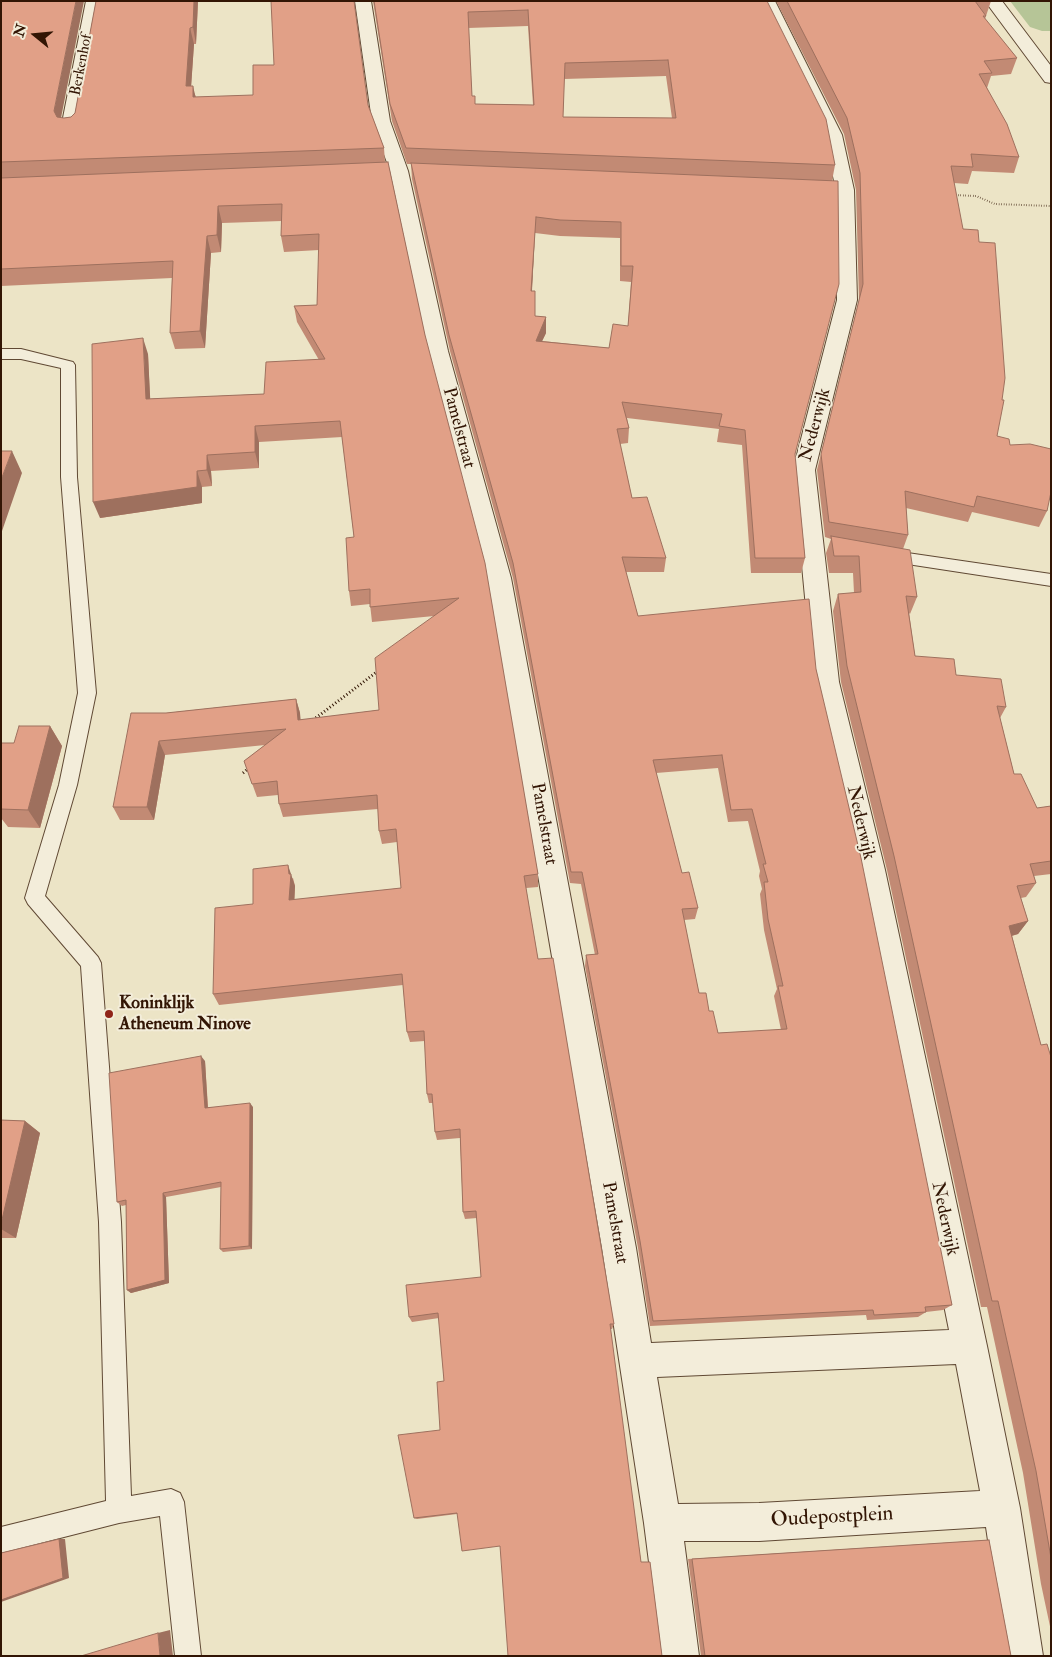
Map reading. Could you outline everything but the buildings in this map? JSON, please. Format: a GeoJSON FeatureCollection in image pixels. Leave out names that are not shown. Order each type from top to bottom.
{"type":"FeatureCollection","features":[{"type":"Feature","properties":{"kind":"street","name":"Berkenhof"},"geometry":{"type":"LineString","coordinates":[[70,128],[94,1]]}},
{"type":"Feature","properties":{"kind":"street","name":"Pamelstraat"},"geometry":{"type":"LineString","coordinates":[[363,1],[381,121],[399,172],[438,351],[499,578],[616,1229],[663,1523],[680,1656]]}},
{"type":"Feature","properties":{"kind":"street","name":"Nederwijk"},"geometry":{"type":"LineString","coordinates":[[766,1],[790,45],[832,135],[835,190],[847,300],[804,470],[822,545],[826,682],[872,870],[970,1346],[1002,1508],[1024,1656]]}},
{"type":"Feature","properties":{"kind":"street"},"geometry":{"type":"LineString","coordinates":[[993,1],[1051,78]]}},
{"type":"Feature","properties":{"kind":"street"},"geometry":{"type":"LineString","coordinates":[[636,1361],[970,1346]]}},
{"type":"Feature","properties":{"kind":"street","name":"Oudepostplein"},"geometry":{"type":"LineString","coordinates":[[663,1523],[759,1522],[1002,1508]]}},
{"type":"Feature","properties":{"kind":"lane"},"geometry":{"type":"LineString","coordinates":[[1,354],[21,354],[68,365],[69,477],[86,693],[68,785],[35,898],[91,963],[110,1222],[119,1510]]}},
{"type":"Feature","properties":{"kind":"lane"},"geometry":{"type":"LineString","coordinates":[[868,553],[1051,580]]}},
{"type":"Feature","properties":{"kind":"lane"},"geometry":{"type":"LineString","coordinates":[[1,1540],[119,1510],[171,1502],[188,1656]]}},
{"type":"Feature","properties":{"kind":"path"},"geometry":{"type":"LineString","coordinates":[[948,195],[976,196],[995,204],[1051,206]]}},
{"type":"Feature","properties":{"kind":"path"},"geometry":{"type":"LineString","coordinates":[[311,721],[380,669]]}},
{"type":"Feature","properties":{"kind":"path"},"geometry":{"type":"LineString","coordinates":[[243,773],[258,761]]}},
{"type":"Feature","properties":{"kind":"green space"},"geometry":{"type":"Polygon","coordinates":[[[1010,1],[1051,1],[1051,31],[1042,31],[1030,27],[1010,1]]]}},
{"type":"Feature","properties":{"kind":"place","name":"Koninklijk Atheneum Ninove"},"geometry":{"type":"Point","coordinates":[109,1014]}}]}
